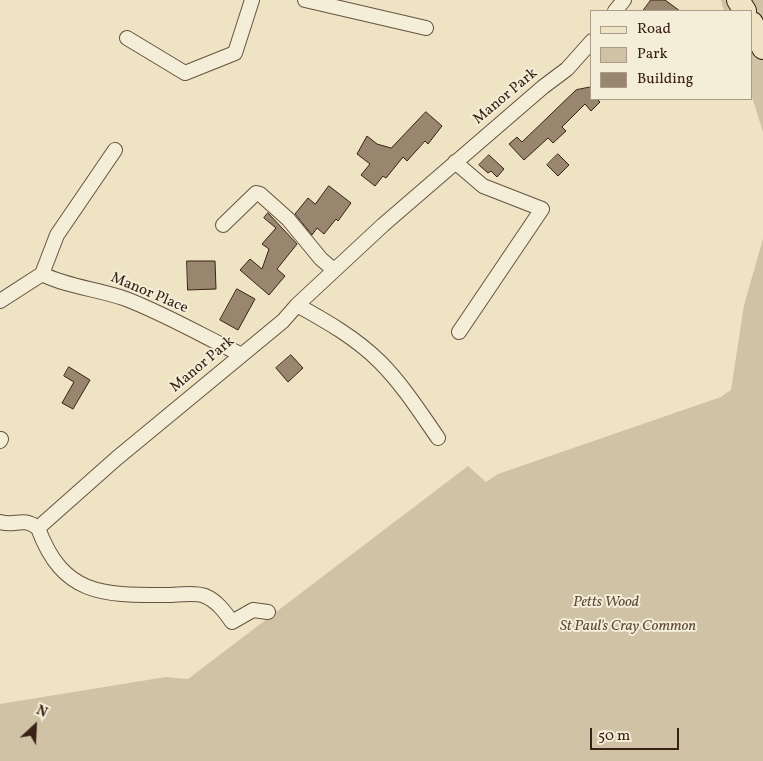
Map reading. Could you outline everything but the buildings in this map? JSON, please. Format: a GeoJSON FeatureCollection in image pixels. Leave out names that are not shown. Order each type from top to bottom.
{"type":"FeatureCollection","features":[{"type":"Feature","properties":{"kind":"main road"},"geometry":{"type":"LineString","coordinates":[[753,25],[763,48]]}},
{"type":"Feature","properties":{"kind":"street"},"geometry":{"type":"LineString","coordinates":[[128,38],[185,73],[235,53],[252,0]]}},
{"type":"Feature","properties":{"kind":"street"},"geometry":{"type":"LineString","coordinates":[[305,0],[426,28]]}},
{"type":"Feature","properties":{"kind":"street"},"geometry":{"type":"LineString","coordinates":[[616,10],[624,0]]}},
{"type":"Feature","properties":{"kind":"street","name":"Manor Park"},"geometry":{"type":"LineString","coordinates":[[38,528],[240,354],[283,321],[334,270],[455,162],[543,87],[568,69],[590,43]]}},
{"type":"Feature","properties":{"kind":"street"},"geometry":{"type":"LineString","coordinates":[[0,301],[42,274],[56,235],[115,150]]}},
{"type":"Feature","properties":{"kind":"street"},"geometry":{"type":"LineString","coordinates":[[455,162],[483,186],[542,209],[459,332]]}},
{"type":"Feature","properties":{"kind":"street"},"geometry":{"type":"LineString","coordinates":[[223,225],[256,193],[260,194],[288,219],[321,259],[334,270]]}},
{"type":"Feature","properties":{"kind":"street","name":"Manor Place"},"geometry":{"type":"LineString","coordinates":[[42,274],[56,281],[104,291],[129,300],[240,354]]}},
{"type":"Feature","properties":{"kind":"street"},"geometry":{"type":"LineString","coordinates":[[297,305],[338,329],[379,361],[395,378],[438,438]]}},
{"type":"Feature","properties":{"kind":"street"},"geometry":{"type":"LineString","coordinates":[[0,522],[13,524],[24,521],[30,522],[38,528],[47,552],[59,567],[77,582],[104,593],[203,595],[221,607],[232,622],[253,610],[268,612]]}},
{"type":"Feature","properties":{"kind":"green space"},"geometry":{"type":"Polygon","coordinates":[[[721,0],[763,0],[763,132],[753,100],[753,10],[724,10],[721,0]]]}},
{"type":"Feature","properties":{"kind":"green space","name":"St Paul's Cray Common"},"geometry":{"type":"Polygon","coordinates":[[[763,239],[763,761],[0,761],[0,704],[166,677],[188,679],[468,466],[486,482],[498,474],[721,397],[731,390],[744,305],[763,239]]]}},
{"type":"Feature","properties":{"kind":"park label","name":"Petts Wood"},"geometry":{"type":"Point","coordinates":[606,603]}}]}
